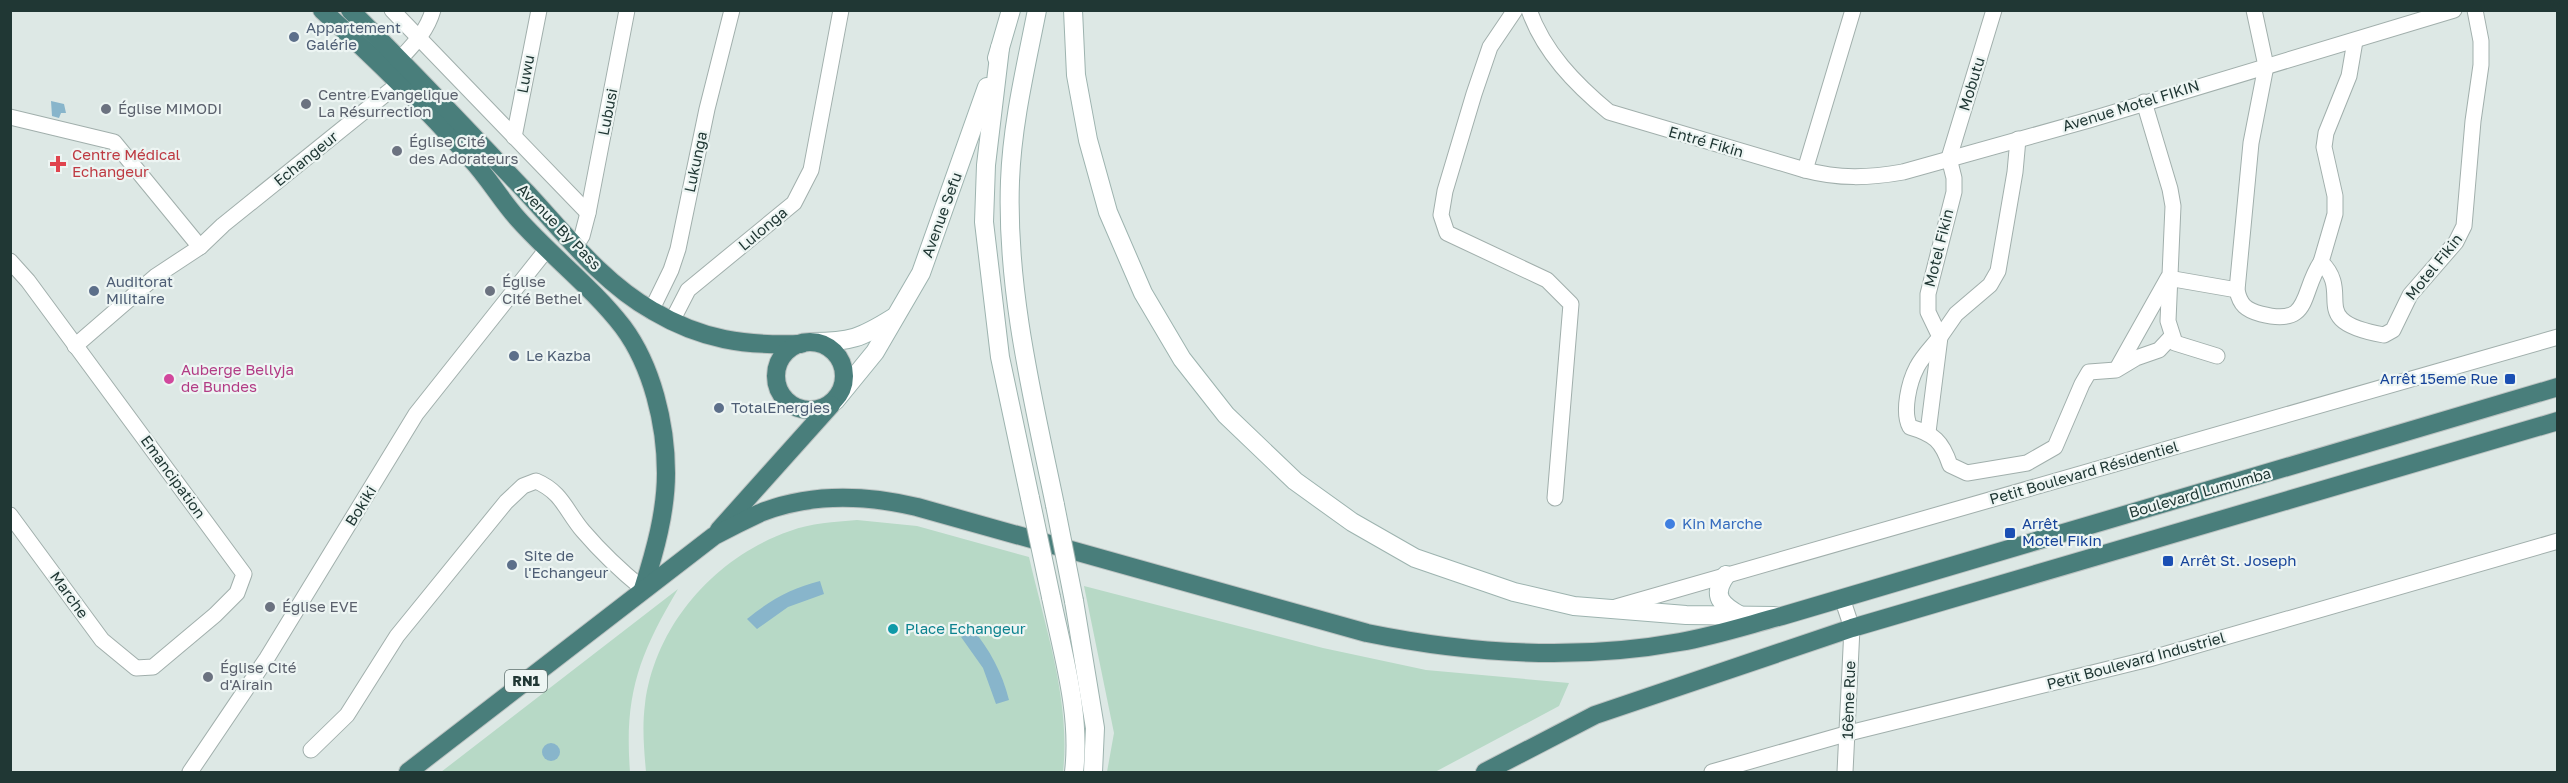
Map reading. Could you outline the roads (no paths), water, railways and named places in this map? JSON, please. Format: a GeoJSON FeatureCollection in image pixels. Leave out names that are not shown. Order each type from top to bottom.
{"type":"FeatureCollection","features":[{"type":"Feature","properties":{"kind":"highway","name":"Avenue By Pass"},"geometry":{"type":"LineString","coordinates":[[322,10],[404,72],[576,246],[619,287],[651,310],[718,339],[759,345],[807,343]]}},
{"type":"Feature","properties":{"kind":"highway","name":"Avenue By Pass"},"geometry":{"type":"LineString","coordinates":[[350,10],[404,72],[516,218],[600,300],[635,345],[649,377],[661,424],[666,473],[656,551],[643,588]]}},
{"type":"Feature","properties":{"kind":"highway"},"geometry":{"type":"LineString","coordinates":[[643,588],[714,536],[835,401],[843,386],[843,366],[831,350],[807,343],[790,349],[782,357],[777,368],[780,391],[787,401],[796,407],[818,410],[835,401]]}},
{"type":"Feature","properties":{"kind":"highway","name":"Boulevard Lumumba"},"geometry":{"type":"LineString","coordinates":[[714,536],[762,513],[790,505],[842,497],[895,502],[1367,633],[1446,647],[1499,653],[1567,653],[1628,649],[1681,642],[1782,616],[2558,387]]}},
{"type":"Feature","properties":{"kind":"highway","name":"Boulevard Lumumba"},"geometry":{"type":"LineString","coordinates":[[1485,772],[1595,715],[1852,628],[2558,421]]}},
{"type":"Feature","properties":{"kind":"highway"},"geometry":{"type":"LineString","coordinates":[[777,466],[770,484],[771,498],[790,505]]}},
{"type":"Feature","properties":{"kind":"highway","name":"RN1"},"geometry":{"type":"LineString","coordinates":[[408,772],[643,588]]}},
{"type":"Feature","properties":{"kind":"main road","name":"Avenue Sefu"},"geometry":{"type":"LineString","coordinates":[[835,401],[875,352],[921,273],[1000,48],[1011,10]]}},
{"type":"Feature","properties":{"kind":"main road"},"geometry":{"type":"LineString","coordinates":[[1037,10],[1015,135],[1010,180],[1012,264],[1019,324],[1074,601],[1095,728],[1093,772]]}},
{"type":"Feature","properties":{"kind":"main road"},"geometry":{"type":"LineString","coordinates":[[1073,10],[1081,111],[1108,212],[1148,302],[1182,359],[1227,415],[1295,481],[1352,522],[1415,558],[1514,592],[1574,606],[1686,615],[1782,616]]}},
{"type":"Feature","properties":{"kind":"main road"},"geometry":{"type":"LineString","coordinates":[[1000,48],[986,165],[984,222],[1000,357],[1074,715],[1076,755],[1074,772]]}},
{"type":"Feature","properties":{"kind":"main road"},"geometry":{"type":"LineString","coordinates":[[807,343],[852,340],[867,334],[897,315]]}},
{"type":"Feature","properties":{"kind":"main road"},"geometry":{"type":"LineString","coordinates":[[1726,575],[1720,584],[1719,597],[1722,604],[1741,616]]}},
{"type":"Feature","properties":{"kind":"street"},"geometry":{"type":"LineString","coordinates":[[392,10],[588,213]]}},
{"type":"Feature","properties":{"kind":"street","name":"Echangeur"},"geometry":{"type":"LineString","coordinates":[[75,346],[156,276],[200,247],[404,72],[433,10]]}},
{"type":"Feature","properties":{"kind":"street","name":"Luwu"},"geometry":{"type":"LineString","coordinates":[[514,137],[539,10]]}},
{"type":"Feature","properties":{"kind":"street","name":"Lubusi"},"geometry":{"type":"LineString","coordinates":[[576,246],[582,236],[588,213],[627,10]]}},
{"type":"Feature","properties":{"kind":"street","name":"Lukunga"},"geometry":{"type":"LineString","coordinates":[[651,310],[672,270],[678,249],[707,110],[732,10]]}},
{"type":"Feature","properties":{"kind":"street","name":"Lulonga"},"geometry":{"type":"LineString","coordinates":[[672,321],[688,290],[794,203],[803,188],[811,170],[842,10]]}},
{"type":"Feature","properties":{"kind":"street"},"geometry":{"type":"LineString","coordinates":[[1515,10],[1490,47],[1445,191],[1440,215],[1447,233],[1547,280],[1571,304],[1555,498]]}},
{"type":"Feature","properties":{"kind":"street","name":"Entré Fikin"},"geometry":{"type":"LineString","coordinates":[[1529,10],[1537,33],[1555,58],[1590,97],[1609,112],[1805,170]]}},
{"type":"Feature","properties":{"kind":"street"},"geometry":{"type":"LineString","coordinates":[[1805,170],[1853,10]]}},
{"type":"Feature","properties":{"kind":"street","name":"Mobutu"},"geometry":{"type":"LineString","coordinates":[[1949,158],[1994,10]]}},
{"type":"Feature","properties":{"kind":"street"},"geometry":{"type":"LineString","coordinates":[[2254,10],[2266,66],[2251,143],[2237,290],[2239,300],[2250,311],[2274,318],[2293,316],[2301,310],[2312,275],[2321,262],[2335,214],[2336,196],[2324,147],[2326,133],[2349,76],[2355,41]]}},
{"type":"Feature","properties":{"kind":"street","name":"Avenue Motel FIKIN"},"geometry":{"type":"LineString","coordinates":[[1805,170],[1830,176],[1875,177],[1904,172],[2355,41],[2430,14],[2454,10]]}},
{"type":"Feature","properties":{"kind":"street","name":"Motel Fikin"},"geometry":{"type":"LineString","coordinates":[[2321,262],[2328,269],[2332,280],[2336,314],[2347,325],[2384,335],[2393,330],[2410,295],[2456,242],[2464,226],[2473,121],[2481,65],[2481,41],[2475,10]]}},
{"type":"Feature","properties":{"kind":"street"},"geometry":{"type":"LineString","coordinates":[[2144,102],[2173,206],[2168,321],[2172,336],[2175,344],[2217,356]]}},
{"type":"Feature","properties":{"kind":"street"},"geometry":{"type":"LineString","coordinates":[[10,117],[114,142],[200,247]]}},
{"type":"Feature","properties":{"kind":"street"},"geometry":{"type":"LineString","coordinates":[[2018,139],[2015,172],[1998,271],[1990,285],[1956,314],[1917,367],[1908,399],[1907,420],[1910,426],[1928,432],[1944,447],[1950,465],[1967,473],[2027,462],[2055,447],[2082,384],[2090,372],[2116,370],[2136,358],[2159,350],[2172,336]]}},
{"type":"Feature","properties":{"kind":"street","name":"Motel Fikin"},"geometry":{"type":"LineString","coordinates":[[1940,337],[1928,312],[1928,294],[1954,192],[1954,178],[1949,158]]}},
{"type":"Feature","properties":{"kind":"street","name":"Bokiki"},"geometry":{"type":"LineString","coordinates":[[189,772],[267,658],[416,414],[546,249]]}},
{"type":"Feature","properties":{"kind":"street","name":"Emancipation"},"geometry":{"type":"LineString","coordinates":[[10,261],[28,281],[244,574],[237,593],[215,615],[153,667],[136,668]]}},
{"type":"Feature","properties":{"kind":"street"},"geometry":{"type":"LineString","coordinates":[[2169,278],[2237,290]]}},
{"type":"Feature","properties":{"kind":"street"},"geometry":{"type":"LineString","coordinates":[[2116,370],[2169,278]]}},
{"type":"Feature","properties":{"kind":"street"},"geometry":{"type":"LineString","coordinates":[[1928,432],[1940,337]]}},
{"type":"Feature","properties":{"kind":"street","name":"Petit Boulevard Résidentiel"},"geometry":{"type":"LineString","coordinates":[[1610,609],[2558,337]]}},
{"type":"Feature","properties":{"kind":"street"},"geometry":{"type":"LineString","coordinates":[[311,750],[346,715],[408,621],[506,502],[523,486],[536,481],[552,488],[581,529],[610,560],[643,588]]}},
{"type":"Feature","properties":{"kind":"street","name":"Marche"},"geometry":{"type":"LineString","coordinates":[[10,515],[102,640],[136,668]]}},
{"type":"Feature","properties":{"kind":"street","name":"Petit Boulevard Industriel"},"geometry":{"type":"LineString","coordinates":[[1712,772],[1849,733],[2149,659],[2558,541]]}},
{"type":"Feature","properties":{"kind":"street"},"geometry":{"type":"LineString","coordinates":[[1842,598],[1852,628]]}},
{"type":"Feature","properties":{"kind":"street","name":"16ème Rue"},"geometry":{"type":"LineString","coordinates":[[1845,772],[1849,733],[1852,628]]}},
{"type":"Feature","properties":{"kind":"water"},"geometry":{"type":"Polygon","coordinates":[[[51,101],[64,104],[66,113],[61,113],[59,118],[52,116],[51,101]]]}},
{"type":"Feature","properties":{"kind":"water"},"geometry":{"type":"Polygon","coordinates":[[[820,581],[824,594],[788,607],[757,629],[747,619],[782,596],[820,581]]]}},
{"type":"Feature","properties":{"kind":"water"},"geometry":{"type":"Polygon","coordinates":[[[971,627],[995,662],[1009,700],[996,704],[983,668],[961,637],[971,627]]]}},
{"type":"Feature","properties":{"kind":"water"},"geometry":{"type":"Polygon","coordinates":[[[551,743],[557,746],[560,752],[557,758],[551,761],[545,758],[542,752],[545,746],[551,743]]]}},
{"type":"Feature","properties":{"kind":"place","name":"Appartement Galérie"},"geometry":{"type":"Point","coordinates":[294,37]}},
{"type":"Feature","properties":{"kind":"place","name":"Centre Evangelique La Résurrection"},"geometry":{"type":"Point","coordinates":[306,104]}},
{"type":"Feature","properties":{"kind":"place","name":"Église MIMODI"},"geometry":{"type":"Point","coordinates":[106,109]}},
{"type":"Feature","properties":{"kind":"place","name":"Église Cité des Adorateurs"},"geometry":{"type":"Point","coordinates":[397,151]}},
{"type":"Feature","properties":{"kind":"place","name":"Centre Médical Echangeur"},"geometry":{"type":"Point","coordinates":[58,164]}},
{"type":"Feature","properties":{"kind":"place","name":"Auditorat Militaire"},"geometry":{"type":"Point","coordinates":[94,291]}},
{"type":"Feature","properties":{"kind":"place","name":"Église Cité Bethel"},"geometry":{"type":"Point","coordinates":[490,291]}},
{"type":"Feature","properties":{"kind":"place","name":"Le Kazba"},"geometry":{"type":"Point","coordinates":[514,356]}},
{"type":"Feature","properties":{"kind":"place","name":"Auberge Bellyja de Bundes"},"geometry":{"type":"Point","coordinates":[169,379]}},
{"type":"Feature","properties":{"kind":"place","name":"Arrêt 15eme Rue"},"geometry":{"type":"Point","coordinates":[2510,379]}},
{"type":"Feature","properties":{"kind":"place","name":"TotalEnergies"},"geometry":{"type":"Point","coordinates":[719,408]}},
{"type":"Feature","properties":{"kind":"place","name":"Kin Marche"},"geometry":{"type":"Point","coordinates":[1670,524]}},
{"type":"Feature","properties":{"kind":"place","name":"Arrêt Motel Fikin"},"geometry":{"type":"Point","coordinates":[2010,533]}},
{"type":"Feature","properties":{"kind":"place","name":"Arrêt St. Joseph"},"geometry":{"type":"Point","coordinates":[2168,561]}},
{"type":"Feature","properties":{"kind":"place","name":"Site de l'Echangeur"},"geometry":{"type":"Point","coordinates":[512,565]}},
{"type":"Feature","properties":{"kind":"place","name":"Église EVE"},"geometry":{"type":"Point","coordinates":[270,607]}},
{"type":"Feature","properties":{"kind":"place","name":"Place Echangeur"},"geometry":{"type":"Point","coordinates":[893,629]}},
{"type":"Feature","properties":{"kind":"place","name":"Église Cité d'Airain"},"geometry":{"type":"Point","coordinates":[208,677]}}]}
